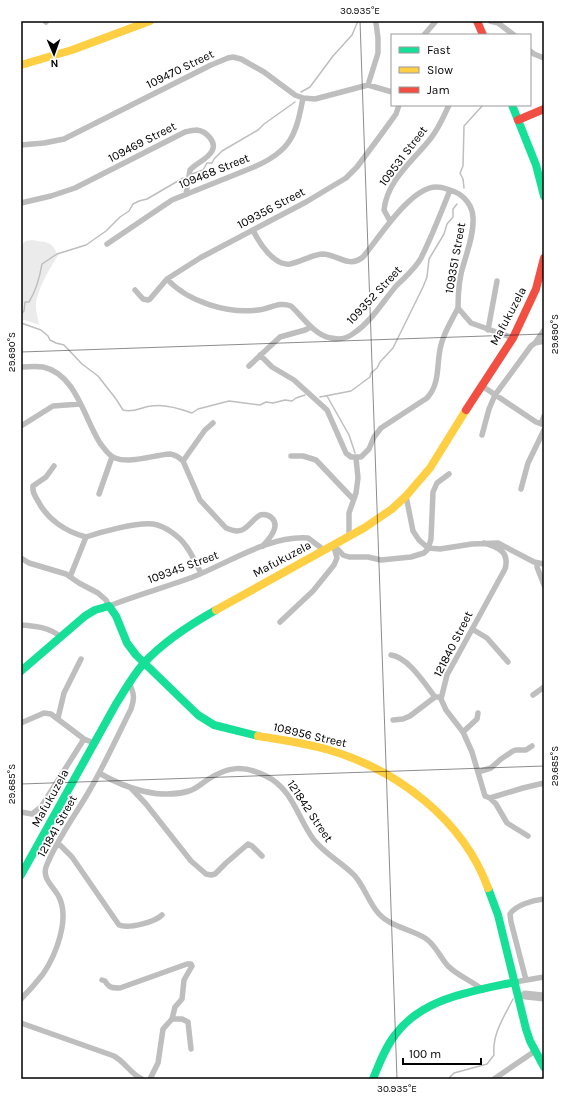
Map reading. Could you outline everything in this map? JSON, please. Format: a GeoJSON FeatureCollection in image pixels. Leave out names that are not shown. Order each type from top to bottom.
{"type":"FeatureCollection","features":[{"type":"Feature","properties":{"kind":"street"},"geometry":{"type":"LineString","coordinates":[[21,65],[72,50],[150,21]]}},
{"type":"Feature","properties":{"kind":"street"},"geometry":{"type":"LineString","coordinates":[[426,34],[436,21]]}},
{"type":"Feature","properties":{"kind":"street"},"geometry":{"type":"LineString","coordinates":[[477,21],[483,34]]}},
{"type":"Feature","properties":{"kind":"street"},"geometry":{"type":"LineString","coordinates":[[490,21],[498,23],[513,34]]}},
{"type":"Feature","properties":{"kind":"street"},"geometry":{"type":"LineString","coordinates":[[368,85],[378,54],[376,23]]}},
{"type":"Feature","properties":{"kind":"street"},"geometry":{"type":"LineString","coordinates":[[531,52],[537,56],[544,58]]}},
{"type":"Feature","properties":{"kind":"street","name":"109470 Street"},"geometry":{"type":"LineString","coordinates":[[21,145],[64,139],[211,65],[233,57],[244,60],[295,95],[303,98]]}},
{"type":"Feature","properties":{"kind":"street"},"geometry":{"type":"LineString","coordinates":[[303,98],[320,98],[368,85],[391,92]]}},
{"type":"Feature","properties":{"kind":"street","name":"109468 Street"},"geometry":{"type":"LineString","coordinates":[[107,244],[160,207],[186,194],[265,162],[280,152],[292,139],[303,98]]}},
{"type":"Feature","properties":{"kind":"street","name":"109356 Street"},"geometry":{"type":"LineString","coordinates":[[135,290],[143,299],[148,300],[167,279],[200,258],[254,230],[346,178],[357,167],[396,114],[399,106]]}},
{"type":"Feature","properties":{"kind":"street","name":"109531 Street"},"geometry":{"type":"LineString","coordinates":[[390,221],[384,210],[386,197],[402,172],[432,136],[448,106]]}},
{"type":"Feature","properties":{"kind":"street"},"geometry":{"type":"LineString","coordinates":[[512,106],[536,165],[544,196]]}},
{"type":"Feature","properties":{"kind":"street"},"geometry":{"type":"LineString","coordinates":[[518,120],[544,109]]}},
{"type":"Feature","properties":{"kind":"street","name":"109469 Street"},"geometry":{"type":"LineString","coordinates":[[21,203],[69,191],[185,132],[198,130],[208,136],[212,142],[213,148],[212,152],[207,157],[190,170],[186,194]]}},
{"type":"Feature","properties":{"kind":"street","name":"109351 Street"},"geometry":{"type":"LineString","coordinates":[[254,230],[259,242],[264,248],[280,262],[285,264],[323,254],[347,261],[354,261],[363,257],[390,221],[419,194],[430,188],[436,187],[463,195],[469,204],[473,218],[469,247],[460,276],[458,308],[471,323],[513,338]]}},
{"type":"Feature","properties":{"kind":"street","name":"109352 Street"},"geometry":{"type":"LineString","coordinates":[[167,279],[182,292],[223,309],[256,310],[277,304],[287,304],[291,306],[311,327],[320,334],[332,339],[350,336],[363,327],[421,258],[434,231],[450,190]]}},
{"type":"Feature","properties":{"kind":"street","name":"Mafukuzela"},"geometry":{"type":"LineString","coordinates":[[21,875],[94,743],[129,683],[144,663],[167,642],[191,625],[234,599],[334,545],[392,509],[406,496],[430,468],[513,338],[536,289],[544,258]]}},
{"type":"Feature","properties":{"kind":"street"},"geometry":{"type":"LineString","coordinates":[[488,330],[497,280]]}},
{"type":"Feature","properties":{"kind":"street"},"geometry":{"type":"LineString","coordinates":[[260,355],[272,367],[294,380],[327,410],[346,453],[351,457],[356,458],[364,455],[381,428],[427,398],[432,392],[436,385],[440,346],[443,336],[458,308]]}},
{"type":"Feature","properties":{"kind":"street"},"geometry":{"type":"LineString","coordinates":[[249,366],[280,337],[311,327]]}},
{"type":"Feature","properties":{"kind":"street"},"geometry":{"type":"LineString","coordinates":[[482,435],[489,409],[495,395],[525,353],[535,343],[544,330]]}},
{"type":"Feature","properties":{"kind":"street"},"geometry":{"type":"LineString","coordinates":[[535,343],[544,341]]}},
{"type":"Feature","properties":{"kind":"street"},"geometry":{"type":"LineString","coordinates":[[21,367],[44,367],[55,372],[72,387],[94,434],[112,457],[120,460],[126,460],[170,454],[176,455],[183,461],[200,500],[226,528],[232,531],[241,531],[247,528],[256,517],[260,515],[269,515],[272,517],[274,522],[274,531],[263,546]]}},
{"type":"Feature","properties":{"kind":"street"},"geometry":{"type":"LineString","coordinates":[[482,386],[542,425],[544,416]]}},
{"type":"Feature","properties":{"kind":"street"},"geometry":{"type":"LineString","coordinates":[[21,426],[53,406],[80,404]]}},
{"type":"Feature","properties":{"kind":"street"},"geometry":{"type":"LineString","coordinates":[[183,461],[205,430],[213,423]]}},
{"type":"Feature","properties":{"kind":"street"},"geometry":{"type":"LineString","coordinates":[[521,489],[528,463],[544,430]]}},
{"type":"Feature","properties":{"kind":"street"},"geometry":{"type":"LineString","coordinates":[[291,456],[303,456],[316,460],[353,499]]}},
{"type":"Feature","properties":{"kind":"street"},"geometry":{"type":"LineString","coordinates":[[99,494],[112,457]]}},
{"type":"Feature","properties":{"kind":"street"},"geometry":{"type":"LineString","coordinates":[[349,536],[349,513],[356,493],[358,478],[356,458]]}},
{"type":"Feature","properties":{"kind":"street"},"geometry":{"type":"LineString","coordinates":[[54,466],[46,477],[33,486],[34,494],[46,514],[51,519],[71,532],[86,537],[111,530],[154,524],[180,538],[186,546],[200,574]]}},
{"type":"Feature","properties":{"kind":"street"},"geometry":{"type":"LineString","coordinates":[[334,545],[343,555],[349,557],[368,557],[381,560],[418,555],[426,551],[431,539],[433,523],[433,492],[437,483],[449,474]]}},
{"type":"Feature","properties":{"kind":"street"},"geometry":{"type":"LineString","coordinates":[[406,496],[413,531],[419,540],[428,548],[435,550],[493,542],[502,544],[516,553],[537,563],[544,564]]}},
{"type":"Feature","properties":{"kind":"street"},"geometry":{"type":"LineString","coordinates":[[70,577],[86,537]]}},
{"type":"Feature","properties":{"kind":"street","name":"109345 Street"},"geometry":{"type":"LineString","coordinates":[[109,606],[200,574],[263,546],[290,538],[308,538],[313,540],[324,550]]}},
{"type":"Feature","properties":{"kind":"street","name":"121840 Street"},"geometry":{"type":"LineString","coordinates":[[484,543],[496,547],[502,551],[506,559],[506,565],[499,581],[447,674],[438,697],[463,732],[472,752],[485,796],[490,798]]}},
{"type":"Feature","properties":{"kind":"street"},"geometry":{"type":"LineString","coordinates":[[280,622],[313,590],[334,565],[337,558],[334,545]]}},
{"type":"Feature","properties":{"kind":"street"},"geometry":{"type":"LineString","coordinates":[[21,558],[29,564],[60,572],[70,577],[98,593],[109,606],[95,610],[85,616],[21,671]]}},
{"type":"Feature","properties":{"kind":"street"},"geometry":{"type":"LineString","coordinates":[[537,563],[537,567],[544,585]]}},
{"type":"Feature","properties":{"kind":"street","name":"108956 Street"},"geometry":{"type":"LineString","coordinates":[[109,606],[116,616],[127,643],[136,655],[198,716],[214,725],[245,734],[328,749],[354,758],[397,779],[435,809],[463,840],[484,877],[495,904],[526,1029],[535,1051],[544,1067]]}},
{"type":"Feature","properties":{"kind":"street"},"geometry":{"type":"LineString","coordinates":[[21,625],[45,628],[61,637]]}},
{"type":"Feature","properties":{"kind":"street"},"geometry":{"type":"LineString","coordinates":[[472,629],[487,638],[508,662]]}},
{"type":"Feature","properties":{"kind":"street"},"geometry":{"type":"LineString","coordinates":[[391,655],[396,656],[405,662],[438,697],[410,716],[403,719],[393,720]]}},
{"type":"Feature","properties":{"kind":"street"},"geometry":{"type":"LineString","coordinates":[[58,718],[64,693],[80,659]]}},
{"type":"Feature","properties":{"kind":"street","name":"121841 Street"},"geometry":{"type":"LineString","coordinates":[[21,999],[44,972],[54,953],[63,924],[64,915],[61,902],[46,877],[45,872],[48,863],[58,843],[99,774],[134,702],[134,695],[129,683]]}},
{"type":"Feature","properties":{"kind":"street"},"geometry":{"type":"LineString","coordinates":[[534,695],[544,687]]}},
{"type":"Feature","properties":{"kind":"street"},"geometry":{"type":"LineString","coordinates":[[21,723],[44,713],[51,714],[84,739],[94,743]]}},
{"type":"Feature","properties":{"kind":"street"},"geometry":{"type":"LineString","coordinates":[[463,732],[477,720],[478,713]]}},
{"type":"Feature","properties":{"kind":"street"},"geometry":{"type":"LineString","coordinates":[[21,812],[32,814],[41,807],[84,739]]}},
{"type":"Feature","properties":{"kind":"street"},"geometry":{"type":"LineString","coordinates":[[478,772],[491,768],[513,751],[526,750],[532,746]]}},
{"type":"Feature","properties":{"kind":"street","name":"121842 Street"},"geometry":{"type":"LineString","coordinates":[[99,774],[130,788],[156,794],[186,792],[194,789],[219,773],[234,768],[254,770],[268,777],[279,784],[289,795],[308,831],[317,844],[349,871],[360,883],[381,916],[399,927],[426,938],[454,971],[483,990]]}},
{"type":"Feature","properties":{"kind":"street"},"geometry":{"type":"LineString","coordinates":[[528,836],[507,823],[496,804],[490,798],[523,788],[544,784]]}},
{"type":"Feature","properties":{"kind":"street"},"geometry":{"type":"LineString","coordinates":[[130,788],[146,804],[191,861],[206,874],[216,874],[226,862],[248,844],[262,856]]}},
{"type":"Feature","properties":{"kind":"street"},"geometry":{"type":"LineString","coordinates":[[58,843],[72,858],[119,925],[126,927],[137,925],[156,919],[162,915]]}},
{"type":"Feature","properties":{"kind":"street"},"geometry":{"type":"LineString","coordinates":[[526,980],[510,914],[515,909],[544,899]]}},
{"type":"Feature","properties":{"kind":"street"},"geometry":{"type":"LineString","coordinates":[[102,980],[105,981],[109,987],[120,988],[187,964],[191,964],[192,966],[184,980],[182,999],[175,1007],[172,1019],[163,1029],[158,1063],[150,1079]]}},
{"type":"Feature","properties":{"kind":"street"},"geometry":{"type":"LineString","coordinates":[[373,1079],[388,1044],[404,1024],[423,1009],[438,1002],[483,990],[544,977]]}},
{"type":"Feature","properties":{"kind":"street"},"geometry":{"type":"LineString","coordinates":[[172,1019],[182,1019],[188,1022],[191,1049]]}},
{"type":"Feature","properties":{"kind":"street"},"geometry":{"type":"LineString","coordinates":[[21,1023],[114,1056],[122,1061],[142,1079]]}},
{"type":"Feature","properties":{"kind":"street"},"geometry":{"type":"LineString","coordinates":[[494,1079],[535,1051]]}},
{"type":"Feature","properties":{"kind":"shaded area"},"geometry":{"type":"Polygon","coordinates":[[[32,240],[51,244],[58,255],[38,294],[36,307],[39,325],[25,320],[21,321],[21,245],[26,241],[32,240]]]}},
{"type":"Feature","properties":{"kind":"waterway"},"geometry":{"type":"LineString","coordinates":[[301,92],[310,87],[333,56],[352,35],[358,21]]}},
{"type":"Feature","properties":{"kind":"waterway"},"geometry":{"type":"LineString","coordinates":[[192,174],[203,170],[207,163],[212,163],[222,151],[258,130],[295,102]]}},
{"type":"Feature","properties":{"kind":"waterway"},"geometry":{"type":"LineString","coordinates":[[464,188],[463,179],[460,173],[463,166],[464,126],[482,106]]}},
{"type":"Feature","properties":{"kind":"waterway"},"geometry":{"type":"LineString","coordinates":[[21,314],[24,311],[25,302],[29,302],[33,294],[39,279],[42,264],[57,254],[86,245],[106,231],[120,217],[129,211],[133,204],[147,199],[183,178]]}},
{"type":"Feature","properties":{"kind":"waterway"},"geometry":{"type":"LineString","coordinates":[[320,397],[351,391],[370,377],[371,373],[377,368],[380,362],[393,348],[423,287],[427,277],[429,259],[444,234],[447,224],[453,217],[453,209],[457,204]]}},
{"type":"Feature","properties":{"kind":"waterway"},"geometry":{"type":"LineString","coordinates":[[21,323],[41,330],[50,340],[64,345],[82,364],[98,376],[123,410],[131,411],[147,407],[166,406],[192,413],[198,409],[229,401],[260,405],[266,402],[273,403],[285,400],[292,401],[305,395]]}},
{"type":"Feature","properties":{"kind":"waterway"},"geometry":{"type":"LineString","coordinates":[[327,396],[349,435],[355,453]]}},
{"type":"Feature","properties":{"kind":"waterway"},"geometry":{"type":"LineString","coordinates":[[525,995],[544,997]]}},
{"type":"Feature","properties":{"kind":"waterway"},"geometry":{"type":"LineString","coordinates":[[448,1079],[454,1073],[487,1064],[494,1055],[497,1033],[513,999]]}},
{"type":"Feature","properties":{"kind":"traffic: fast"},"geometry":{"type":"LineString","coordinates":[[512,106],[536,165],[544,196]]}},
{"type":"Feature","properties":{"kind":"traffic: fast"},"geometry":{"type":"LineString","coordinates":[[21,671],[85,616],[95,610],[109,606],[116,616],[127,643],[136,655],[198,715],[214,725],[258,736]]}},
{"type":"Feature","properties":{"kind":"traffic: fast"},"geometry":{"type":"LineString","coordinates":[[21,875],[116,704],[136,672],[160,647],[169,640],[216,610]]}},
{"type":"Feature","properties":{"kind":"traffic: fast"},"geometry":{"type":"LineString","coordinates":[[488,888],[498,915],[526,1029],[530,1041],[544,1067]]}},
{"type":"Feature","properties":{"kind":"traffic: fast"},"geometry":{"type":"LineString","coordinates":[[373,1079],[382,1056],[391,1040],[406,1022],[419,1012],[449,998],[515,982]]}},
{"type":"Feature","properties":{"kind":"traffic: slow"},"geometry":{"type":"LineString","coordinates":[[21,65],[72,50],[150,21]]}},
{"type":"Feature","properties":{"kind":"traffic: slow"},"geometry":{"type":"LineString","coordinates":[[216,610],[364,528],[392,509],[406,496],[430,468],[466,410]]}},
{"type":"Feature","properties":{"kind":"traffic: slow"},"geometry":{"type":"LineString","coordinates":[[258,736],[329,750],[355,759],[379,770],[403,785],[425,801],[445,820],[477,863],[488,888]]}},
{"type":"Feature","properties":{"kind":"traffic: jam"},"geometry":{"type":"LineString","coordinates":[[477,21],[483,34]]}},
{"type":"Feature","properties":{"kind":"traffic: jam"},"geometry":{"type":"LineString","coordinates":[[518,120],[544,109]]}},
{"type":"Feature","properties":{"kind":"traffic: jam"},"geometry":{"type":"LineString","coordinates":[[466,410],[513,338],[536,289],[544,258]]}}]}
